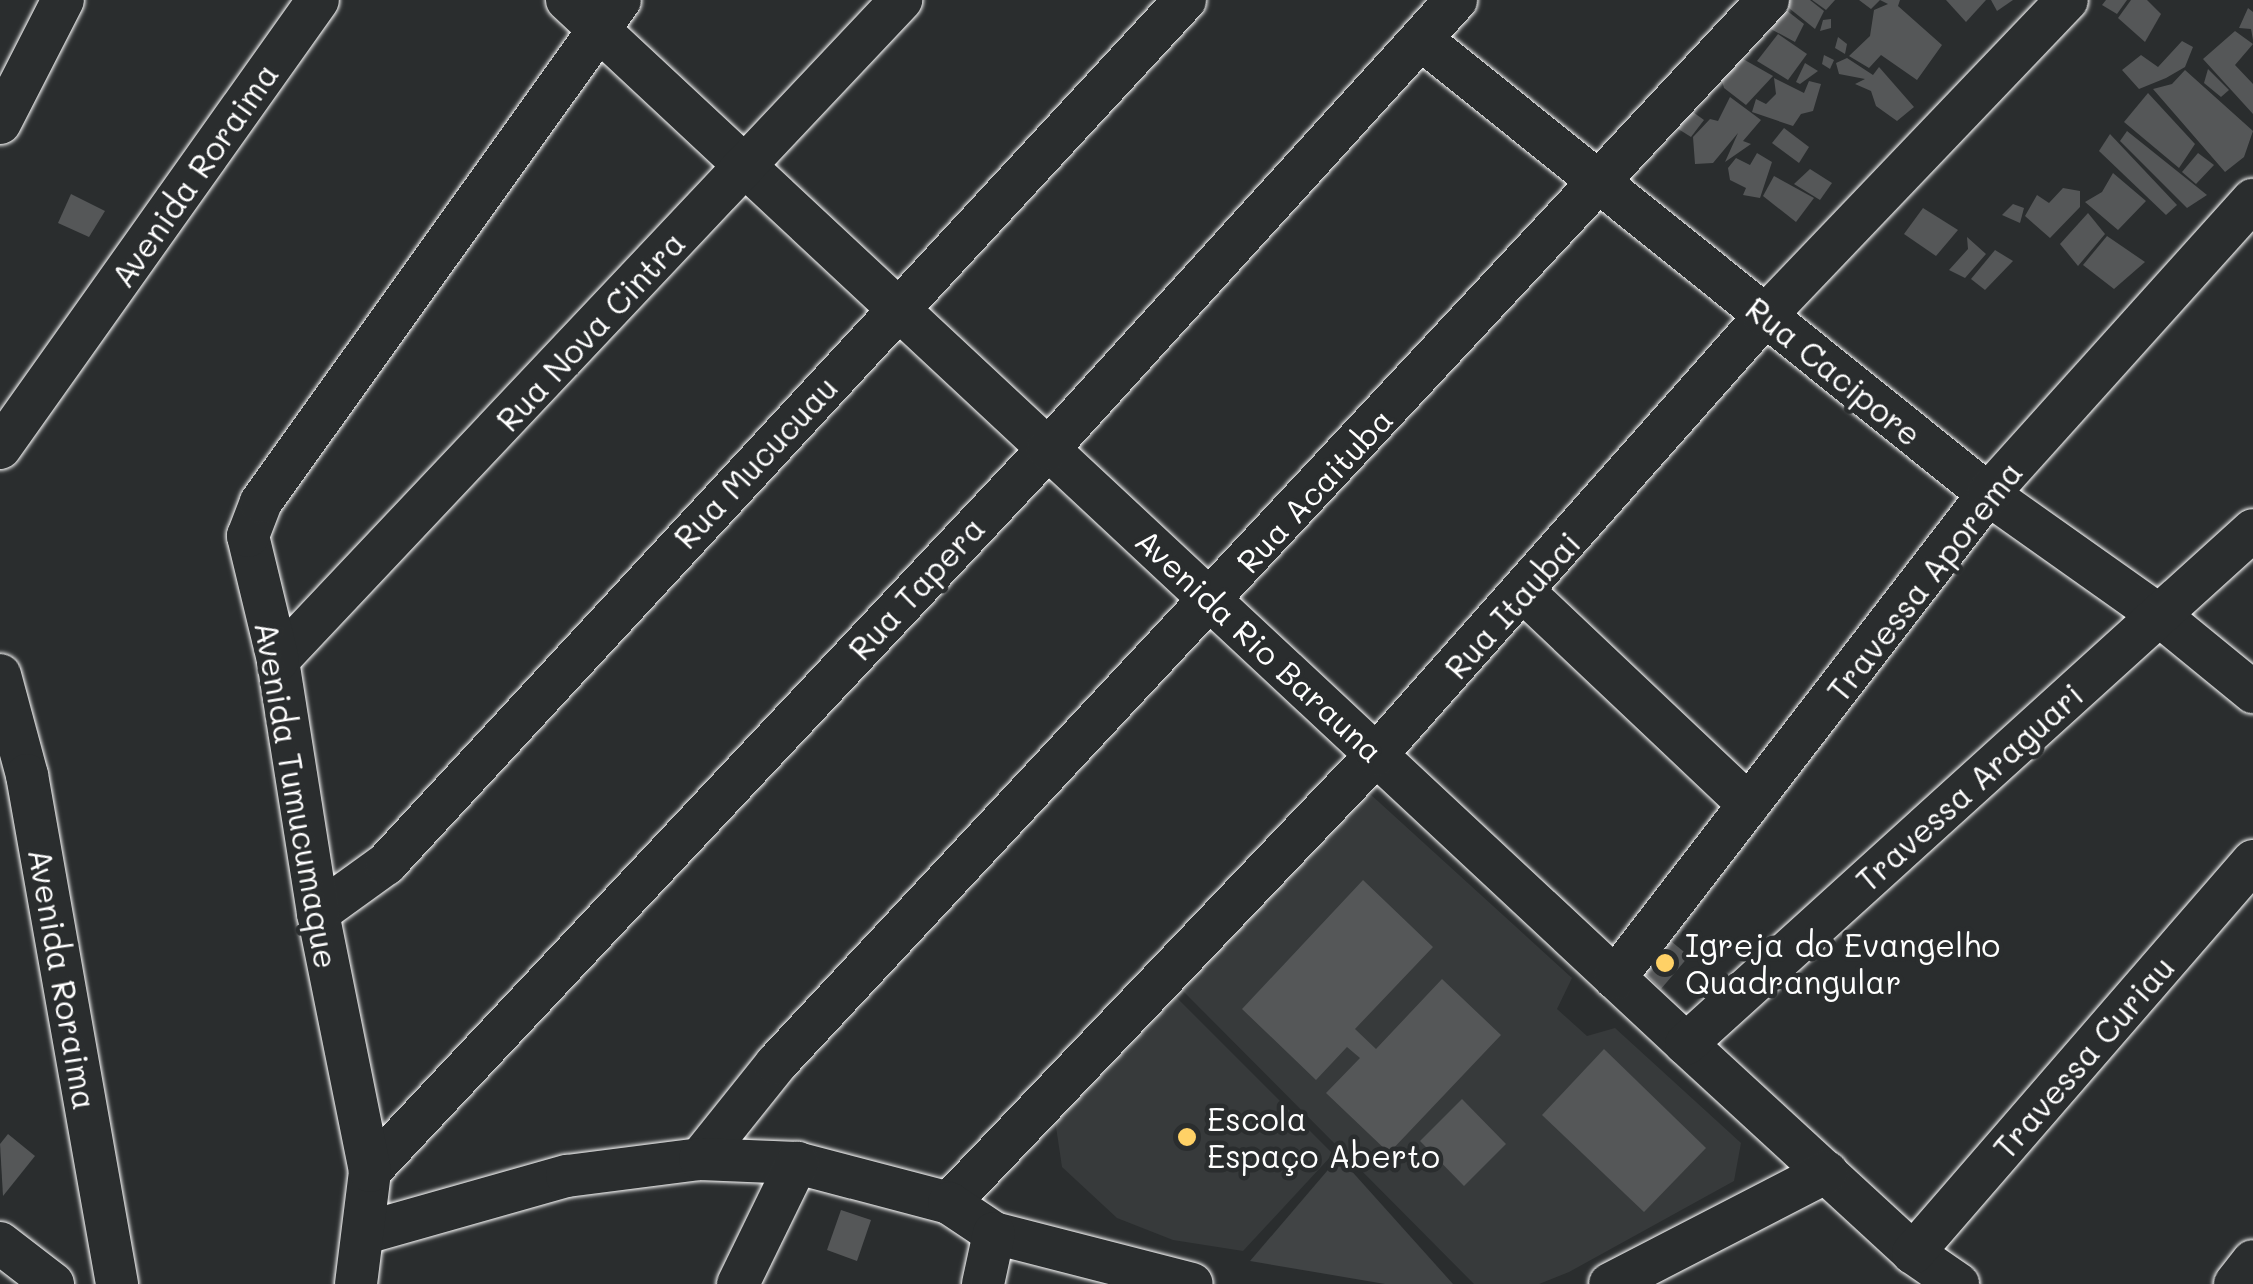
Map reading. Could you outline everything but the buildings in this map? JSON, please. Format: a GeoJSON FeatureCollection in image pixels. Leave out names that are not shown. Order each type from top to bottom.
{"type":"FeatureCollection","features":[{"type":"Feature","properties":{"kind":"street"},"geometry":{"type":"LineString","coordinates":[[0,123],[63,0]]}},
{"type":"Feature","properties":{"kind":"street","name":"Avenida Roraima"},"geometry":{"type":"LineString","coordinates":[[0,448],[318,0]]}},
{"type":"Feature","properties":{"kind":"street","name":"Rua Nova Cintra"},"geometry":{"type":"LineString","coordinates":[[278,660],[900,0]]}},
{"type":"Feature","properties":{"kind":"street","name":"Rua Mucucuau"},"geometry":{"type":"LineString","coordinates":[[318,913],[386,864],[1185,0]]}},
{"type":"Feature","properties":{"kind":"street","name":"Rua Tapera"},"geometry":{"type":"LineString","coordinates":[[370,1171],[1048,448],[1456,0]]}},
{"type":"Feature","properties":{"kind":"street","name":"Rua Acaituba"},"geometry":{"type":"LineString","coordinates":[[700,1159],[776,1064],[1214,599],[1768,0]]}},
{"type":"Feature","properties":{"kind":"street","name":"Rua Itaubai"},"geometry":{"type":"LineString","coordinates":[[949,1204],[1376,755],[1524,593],[1765,316],[2067,0]]}},
{"type":"Feature","properties":{"kind":"street","name":"Avenida Rio Barauna"},"geometry":{"type":"LineString","coordinates":[[594,10],[747,165],[1376,755],[1913,1253],[1958,1284]]}},
{"type":"Feature","properties":{"kind":"street","name":"Avenida Tumucumaque"},"geometry":{"type":"LineString","coordinates":[[356,1284],[370,1171],[318,913],[278,660],[254,575],[252,517],[594,10]]}},
{"type":"Feature","properties":{"kind":"street","name":"Rua Cacipore"},"geometry":{"type":"LineString","coordinates":[[1422,40],[1988,494],[2159,615],[2253,692]]}},
{"type":"Feature","properties":{"kind":"street","name":"Travessa Aporema"},"geometry":{"type":"LineString","coordinates":[[1615,978],[1988,494],[2253,200]]}},
{"type":"Feature","properties":{"kind":"street","name":"Travessa Araguari"},"geometry":{"type":"LineString","coordinates":[[1686,1044],[2253,530]]}},
{"type":"Feature","properties":{"kind":"street"},"geometry":{"type":"LineString","coordinates":[[1524,593],[1749,806]]}},
{"type":"Feature","properties":{"kind":"street","name":"Avenida Roraima"},"geometry":{"type":"LineString","coordinates":[[0,675],[27,775],[118,1284]]}},
{"type":"Feature","properties":{"kind":"street","name":"Travessa Curiau"},"geometry":{"type":"LineString","coordinates":[[1913,1253],[2253,861]]}},
{"type":"Feature","properties":{"kind":"street"},"geometry":{"type":"LineString","coordinates":[[365,1233],[549,1180],[700,1159],[797,1163],[949,1204],[994,1232],[1192,1284]]}},
{"type":"Feature","properties":{"kind":"street"},"geometry":{"type":"LineString","coordinates":[[738,1284],[797,1163]]}},
{"type":"Feature","properties":{"kind":"street"},"geometry":{"type":"LineString","coordinates":[[1610,1284],[1828,1172]]}},
{"type":"Feature","properties":{"kind":"street"},"geometry":{"type":"LineString","coordinates":[[983,1284],[994,1232]]}},
{"type":"Feature","properties":{"kind":"street"},"geometry":{"type":"LineString","coordinates":[[0,1243],[53,1284]]}},
{"type":"Feature","properties":{"kind":"street"},"geometry":{"type":"LineString","coordinates":[[2236,1284],[2253,1261]]}},
{"type":"Feature","properties":{"kind":"shaded area"},"geometry":{"type":"Polygon","coordinates":[[[1369,793],[1572,978],[1557,1009],[1587,1036],[1615,1028],[1741,1143],[1734,1181],[1569,1272],[1539,1284],[1474,1284],[1181,989],[1369,793]]]}},
{"type":"Feature","properties":{"kind":"shaded area","name":"Escola Espaço Aberto"},"geometry":{"type":"Polygon","coordinates":[[[1176,997],[1333,1154],[1243,1251],[1173,1240],[1117,1218],[1062,1167],[1055,1120],[1176,997]]]}},
{"type":"Feature","properties":{"kind":"shaded area"},"geometry":{"type":"Polygon","coordinates":[[[1339,1157],[1453,1284],[1385,1284],[1250,1261],[1339,1157]]]}},
{"type":"Feature","properties":{"kind":"place","name":"Igreja do Evangelho Quadrangular"},"geometry":{"type":"Point","coordinates":[1665,963]}},
{"type":"Feature","properties":{"kind":"place","name":"Escola Espaço Aberto"},"geometry":{"type":"Point","coordinates":[1187,1137]}}]}
